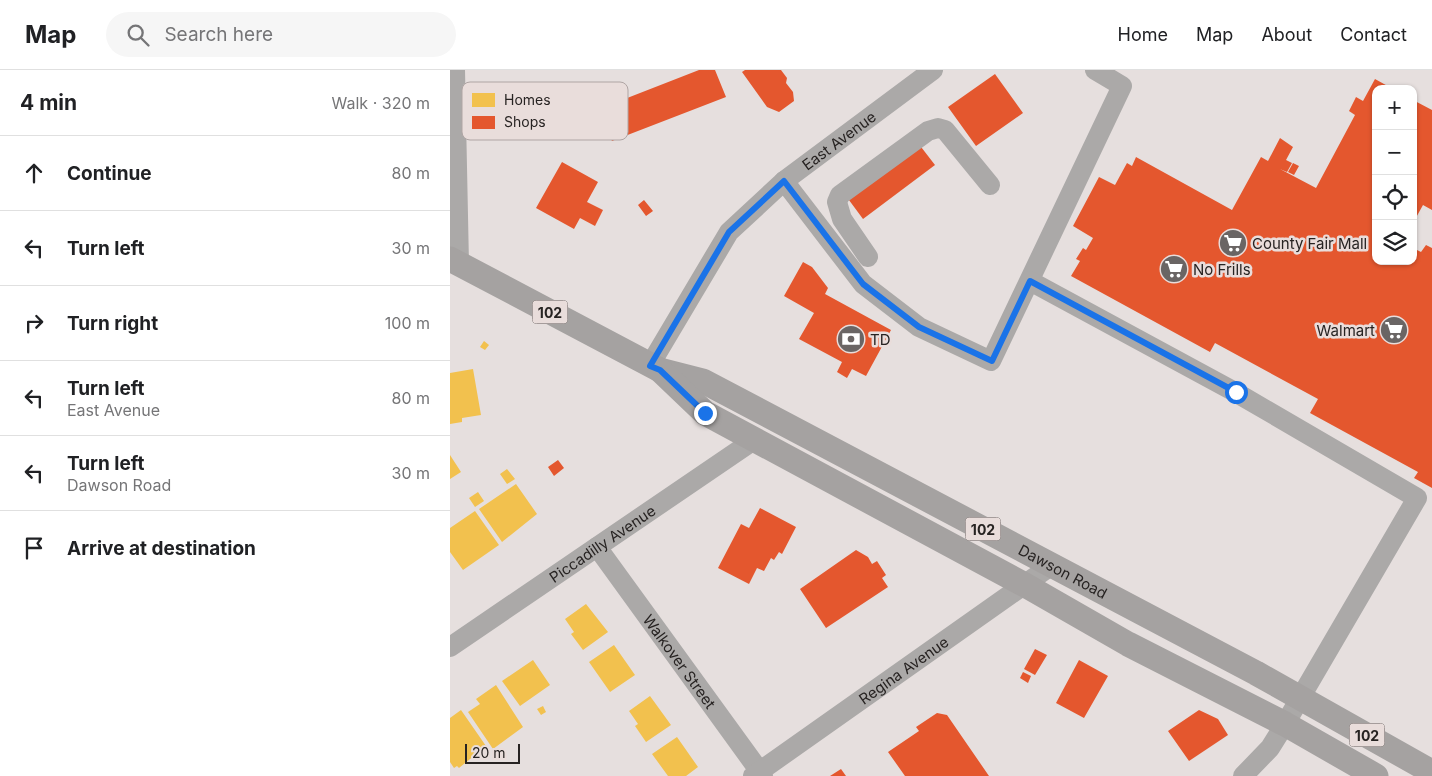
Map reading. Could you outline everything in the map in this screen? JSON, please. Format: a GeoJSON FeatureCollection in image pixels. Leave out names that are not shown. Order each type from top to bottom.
{"type":"FeatureCollection","features":[{"type":"Feature","properties":{"kind":"main road","name":"Dawson Road"},"geometry":{"type":"LineString","coordinates":[[454,261],[655,368],[703,381],[1301,698],[1432,772]]}},
{"type":"Feature","properties":{"kind":"main road","name":"Dawson Road"},"geometry":{"type":"LineString","coordinates":[[655,368],[705,413],[1025,585],[1128,644],[1285,724],[1376,776]]}},
{"type":"Feature","properties":{"kind":"street"},"geometry":{"type":"LineString","coordinates":[[454,261],[455,70]]}},
{"type":"Feature","properties":{"kind":"street","name":"East Avenue"},"geometry":{"type":"LineString","coordinates":[[655,368],[729,232],[784,181],[933,70]]}},
{"type":"Feature","properties":{"kind":"street"},"geometry":{"type":"LineString","coordinates":[[784,181],[863,284],[919,327],[992,361],[1122,86],[1095,70]]}},
{"type":"Feature","properties":{"kind":"street"},"geometry":{"type":"LineString","coordinates":[[868,257],[842,219],[837,202],[840,195],[928,131],[938,128],[945,130],[990,185]]}},
{"type":"Feature","properties":{"kind":"street"},"geometry":{"type":"LineString","coordinates":[[1030,281],[1228,388],[1425,502],[1270,748],[1243,776]]}},
{"type":"Feature","properties":{"kind":"street","name":"Piccadilly Avenue"},"geometry":{"type":"LineString","coordinates":[[450,647],[754,440]]}},
{"type":"Feature","properties":{"kind":"street","name":"Walkover Street"},"geometry":{"type":"LineString","coordinates":[[597,547],[759,774]]}},
{"type":"Feature","properties":{"kind":"street","name":"Regina Avenue"},"geometry":{"type":"LineString","coordinates":[[759,774],[1052,566]]}},
{"type":"Feature","properties":{"kind":"building: Homes"},"geometry":{"type":"Polygon","coordinates":[[[484,341],[489,345],[485,350],[480,347],[484,341]]]}},
{"type":"Feature","properties":{"kind":"building: Homes"},"geometry":{"type":"Polygon","coordinates":[[[473,369],[481,415],[462,418],[462,422],[450,424],[450,373],[473,369]]]}},
{"type":"Feature","properties":{"kind":"building: Homes"},"geometry":{"type":"Polygon","coordinates":[[[450,455],[461,472],[450,479],[450,455]]]}},
{"type":"Feature","properties":{"kind":"building: Homes"},"geometry":{"type":"Polygon","coordinates":[[[507,469],[515,479],[507,484],[500,474],[507,469]]]}},
{"type":"Feature","properties":{"kind":"building: Homes"},"geometry":{"type":"Polygon","coordinates":[[[516,484],[537,514],[502,542],[479,509],[516,484]]]}},
{"type":"Feature","properties":{"kind":"building: Homes"},"geometry":{"type":"Polygon","coordinates":[[[478,492],[484,501],[475,507],[469,498],[478,492]]]}},
{"type":"Feature","properties":{"kind":"building: Homes"},"geometry":{"type":"Polygon","coordinates":[[[475,511],[499,545],[463,570],[450,552],[450,528],[475,511]]]}},
{"type":"Feature","properties":{"kind":"building: Homes"},"geometry":{"type":"Polygon","coordinates":[[[586,604],[608,632],[583,650],[571,634],[574,632],[565,619],[586,604]]]}},
{"type":"Feature","properties":{"kind":"building: Homes"},"geometry":{"type":"Polygon","coordinates":[[[614,645],[635,675],[610,692],[589,662],[614,645]]]}},
{"type":"Feature","properties":{"kind":"building: Homes"},"geometry":{"type":"Polygon","coordinates":[[[533,660],[550,685],[520,706],[502,681],[533,660]]]}},
{"type":"Feature","properties":{"kind":"building: Homes"},"geometry":{"type":"Polygon","coordinates":[[[496,685],[523,727],[493,749],[468,712],[480,704],[476,699],[496,685]]]}},
{"type":"Feature","properties":{"kind":"building: Homes"},"geometry":{"type":"Polygon","coordinates":[[[650,696],[671,725],[646,742],[635,726],[638,724],[629,711],[650,696]]]}},
{"type":"Feature","properties":{"kind":"building: Homes"},"geometry":{"type":"Polygon","coordinates":[[[543,706],[546,712],[541,715],[537,709],[543,706]]]}},
{"type":"Feature","properties":{"kind":"building: Homes"},"geometry":{"type":"Polygon","coordinates":[[[461,710],[486,746],[459,768],[457,766],[454,768],[450,762],[450,718],[461,710]]]}},
{"type":"Feature","properties":{"kind":"building: Homes"},"geometry":{"type":"Polygon","coordinates":[[[677,737],[698,767],[686,776],[668,776],[652,754],[677,737]]]}},
{"type":"Feature","properties":{"kind":"building: Shops"},"geometry":{"type":"Polygon","coordinates":[[[699,70],[715,70],[726,97],[628,135],[628,98],[699,70]]]}},
{"type":"Feature","properties":{"kind":"building: Shops"},"geometry":{"type":"Polygon","coordinates":[[[745,70],[781,70],[787,78],[786,83],[793,92],[794,101],[779,112],[767,107],[742,72],[745,70]]]}},
{"type":"Feature","properties":{"kind":"building: Shops"},"geometry":{"type":"Polygon","coordinates":[[[995,74],[1023,113],[976,146],[948,107],[995,74]]]}},
{"type":"Feature","properties":{"kind":"building: Shops","name":"County Fair Mall"},"geometry":{"type":"Polygon","coordinates":[[[1375,79],[1386,85],[1372,85],[1372,265],[1417,265],[1417,250],[1421,252],[1426,245],[1432,248],[1432,488],[1414,478],[1418,472],[1310,413],[1318,399],[1215,343],[1210,352],[1071,276],[1080,261],[1076,259],[1083,248],[1086,250],[1093,238],[1073,226],[1099,177],[1115,185],[1127,163],[1132,166],[1136,157],[1232,210],[1261,157],[1268,161],[1280,138],[1293,147],[1286,160],[1292,163],[1287,172],[1280,169],[1316,188],[1355,115],[1349,111],[1356,97],[1363,101],[1375,79]]]}},
{"type":"Feature","properties":{"kind":"building: Shops"},"geometry":{"type":"Polygon","coordinates":[[[1417,102],[1432,110],[1432,210],[1423,205],[1417,216],[1417,102]]]}},
{"type":"Feature","properties":{"kind":"building: Shops"},"geometry":{"type":"Polygon","coordinates":[[[918,143],[935,165],[863,219],[846,196],[918,143]]]}},
{"type":"Feature","properties":{"kind":"building: Shops"},"geometry":{"type":"Polygon","coordinates":[[[562,162],[598,182],[587,202],[603,210],[595,226],[580,218],[574,229],[536,208],[562,162]]]}},
{"type":"Feature","properties":{"kind":"building: Shops"},"geometry":{"type":"Polygon","coordinates":[[[1293,163],[1299,166],[1294,175],[1288,172],[1293,163]]]}},
{"type":"Feature","properties":{"kind":"building: Shops"},"geometry":{"type":"Polygon","coordinates":[[[644,200],[653,211],[646,216],[638,205],[644,200]]]}},
{"type":"Feature","properties":{"kind":"building: Shops"},"geometry":{"type":"Polygon","coordinates":[[[803,262],[812,267],[828,288],[825,294],[891,330],[866,376],[852,369],[847,378],[837,372],[842,362],[799,339],[814,313],[784,296],[803,262]]]}},
{"type":"Feature","properties":{"kind":"building: Shops"},"geometry":{"type":"Polygon","coordinates":[[[558,460],[564,468],[554,476],[548,467],[558,460]]]}},
{"type":"Feature","properties":{"kind":"building: Shops"},"geometry":{"type":"Polygon","coordinates":[[[760,508],[796,527],[782,554],[779,552],[774,560],[771,558],[764,571],[757,568],[749,584],[718,568],[741,524],[749,528],[760,508]]]}},
{"type":"Feature","properties":{"kind":"building: Shops"},"geometry":{"type":"Polygon","coordinates":[[[856,550],[868,557],[872,564],[877,561],[886,575],[882,578],[888,587],[826,628],[800,589],[856,550]]]}},
{"type":"Feature","properties":{"kind":"building: Shops"},"geometry":{"type":"Polygon","coordinates":[[[1035,649],[1047,655],[1035,675],[1024,669],[1035,649]]]}},
{"type":"Feature","properties":{"kind":"building: Shops"},"geometry":{"type":"Polygon","coordinates":[[[1079,660],[1108,676],[1084,718],[1056,703],[1079,660]]]}},
{"type":"Feature","properties":{"kind":"building: Shops"},"geometry":{"type":"Polygon","coordinates":[[[1023,672],[1031,676],[1028,683],[1020,678],[1023,672]]]}},
{"type":"Feature","properties":{"kind":"building: Shops"},"geometry":{"type":"Polygon","coordinates":[[[1199,710],[1218,719],[1228,735],[1189,761],[1168,731],[1199,710]]]}},
{"type":"Feature","properties":{"kind":"building: Shops"},"geometry":{"type":"Polygon","coordinates":[[[937,713],[947,715],[989,776],[905,776],[888,752],[919,731],[916,727],[937,713]]]}},
{"type":"Feature","properties":{"kind":"building: Shops"},"geometry":{"type":"Polygon","coordinates":[[[841,769],[846,776],[830,776],[841,769]]]}},
{"type":"Feature","properties":{"kind":"place","name":"County Fair Mall"},"geometry":{"type":"Point","coordinates":[1233,243]}},
{"type":"Feature","properties":{"kind":"place","name":"No Frills"},"geometry":{"type":"Point","coordinates":[1174,269]}},
{"type":"Feature","properties":{"kind":"place","name":"Walmart"},"geometry":{"type":"Point","coordinates":[1394,330]}},
{"type":"Feature","properties":{"kind":"place","name":"TD"},"geometry":{"type":"Point","coordinates":[851,339]}},
{"type":"Feature","properties":{"kind":"route"},"geometry":{"type":"LineString","coordinates":[[705,413],[690,401],[660,370],[650,366],[729,232],[784,181],[863,284],[919,327],[935,335],[992,361],[1030,281],[1236,392]]}}]}
